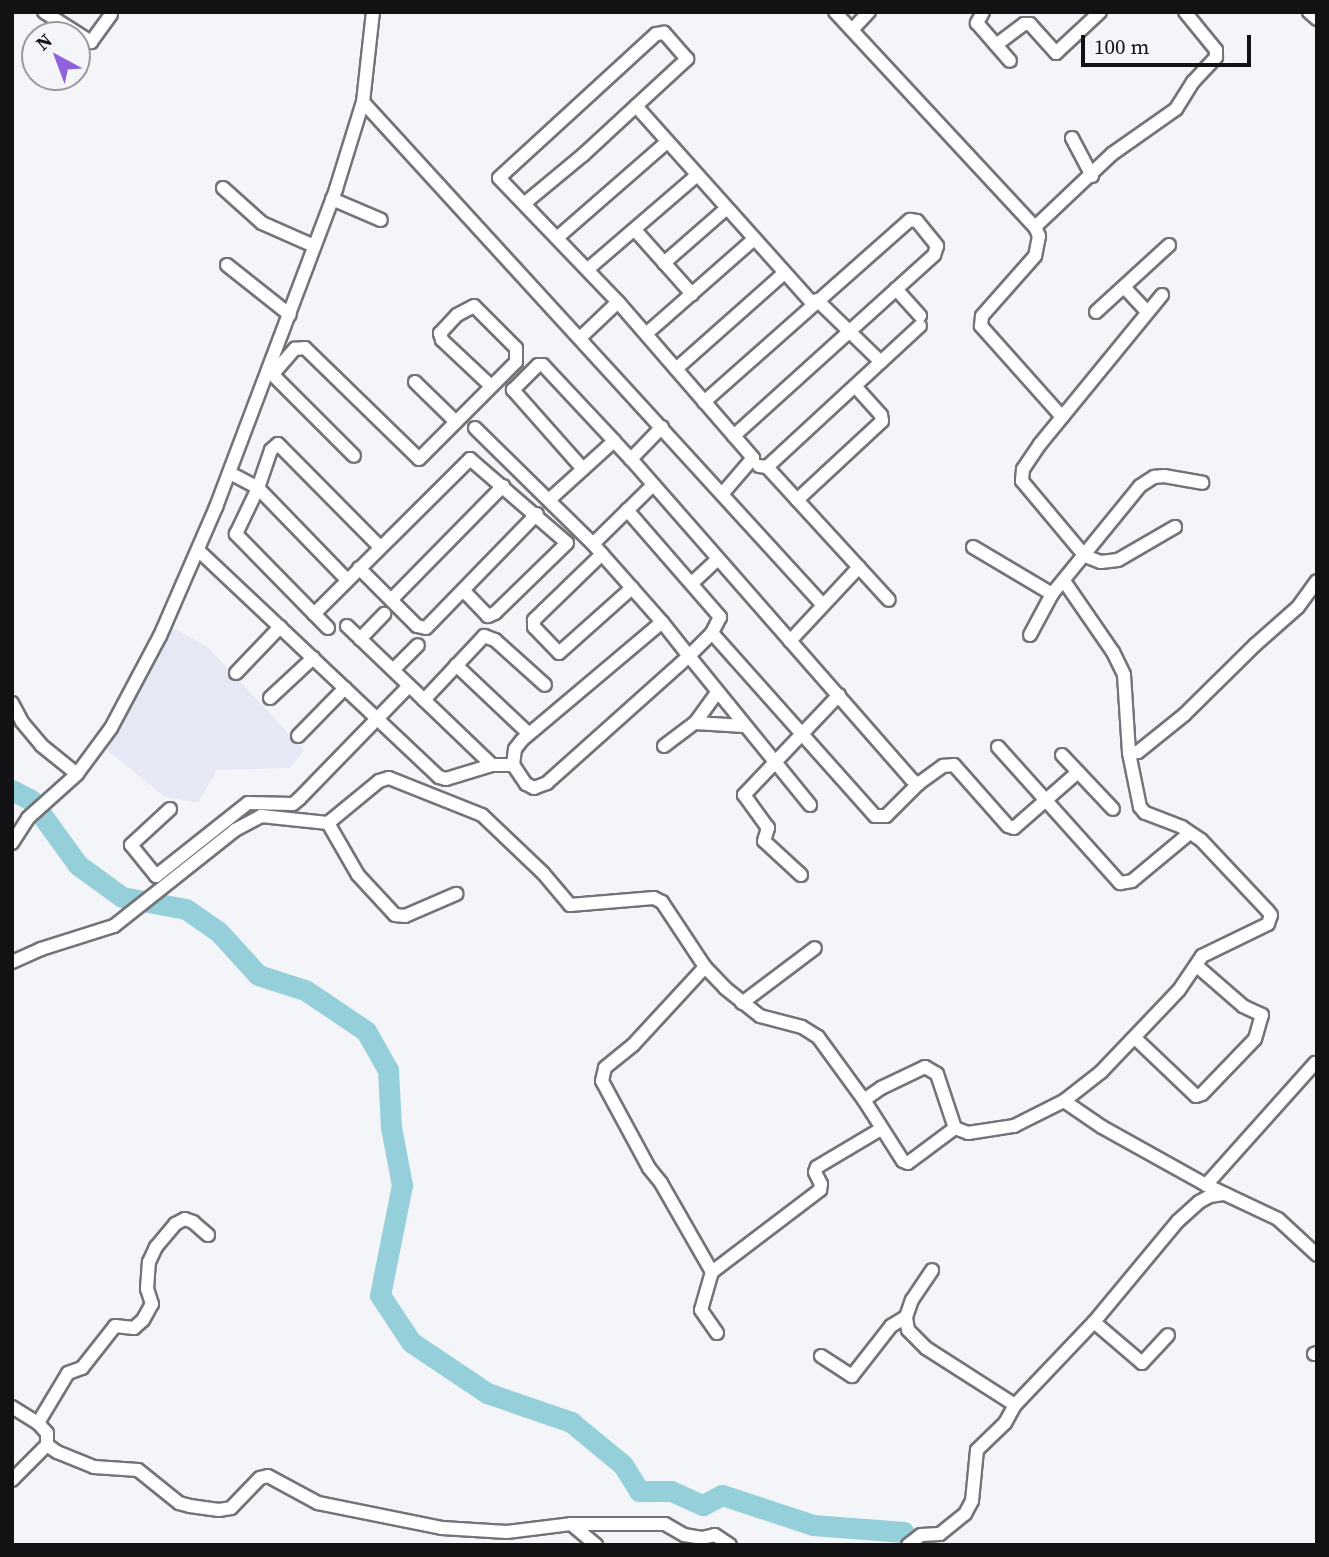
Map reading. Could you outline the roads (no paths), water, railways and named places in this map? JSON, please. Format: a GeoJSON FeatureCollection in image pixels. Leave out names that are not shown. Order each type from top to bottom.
{"type":"FeatureCollection","features":[{"type":"Feature","properties":{"kind":"street"},"geometry":{"type":"LineString","coordinates":[[44,12],[90,42],[111,14]]}},
{"type":"Feature","properties":{"kind":"street"},"geometry":{"type":"LineString","coordinates":[[12,843],[28,818],[76,774],[111,728],[160,636],[198,550],[270,373],[332,199],[363,102],[373,12]]}},
{"type":"Feature","properties":{"kind":"street"},"geometry":{"type":"LineString","coordinates":[[835,12],[1035,227],[1039,236],[1035,256],[982,316],[981,326],[1062,417]]}},
{"type":"Feature","properties":{"kind":"street"},"geometry":{"type":"LineString","coordinates":[[852,30],[869,12]]}},
{"type":"Feature","properties":{"kind":"street"},"geometry":{"type":"LineString","coordinates":[[983,12],[977,23],[1010,61]]}},
{"type":"Feature","properties":{"kind":"street"},"geometry":{"type":"LineString","coordinates":[[996,45],[1024,24],[1030,24],[1056,53],[1100,12]]}},
{"type":"Feature","properties":{"kind":"street"},"geometry":{"type":"LineString","coordinates":[[1035,227],[1092,176],[1112,154],[1176,109],[1217,54],[1185,12]]}},
{"type":"Feature","properties":{"kind":"street"},"geometry":{"type":"LineString","coordinates":[[1309,12],[1317,19]]}},
{"type":"Feature","properties":{"kind":"street"},"geometry":{"type":"LineString","coordinates":[[525,203],[636,106],[687,57],[664,33],[656,34],[499,178],[618,302],[753,458],[750,465],[723,493]]}},
{"type":"Feature","properties":{"kind":"street"},"geometry":{"type":"LineString","coordinates":[[363,102],[822,604]]}},
{"type":"Feature","properties":{"kind":"street"},"geometry":{"type":"LineString","coordinates":[[636,106],[784,274],[881,362]]}},
{"type":"Feature","properties":{"kind":"street"},"geometry":{"type":"LineString","coordinates":[[1072,138],[1092,176]]}},
{"type":"Feature","properties":{"kind":"street"},"geometry":{"type":"LineString","coordinates":[[558,237],[667,142]]}},
{"type":"Feature","properties":{"kind":"street"},"geometry":{"type":"LineString","coordinates":[[588,270],[696,176]]}},
{"type":"Feature","properties":{"kind":"street"},"geometry":{"type":"LineString","coordinates":[[223,188],[262,223],[314,246]]}},
{"type":"Feature","properties":{"kind":"street"},"geometry":{"type":"LineString","coordinates":[[332,199],[381,220]]}},
{"type":"Feature","properties":{"kind":"street"},"geometry":{"type":"LineString","coordinates":[[664,263],[726,209]]}},
{"type":"Feature","properties":{"kind":"street"},"geometry":{"type":"LineString","coordinates":[[704,402],[815,302],[914,219],[938,249],[734,436]]}},
{"type":"Feature","properties":{"kind":"street"},"geometry":{"type":"LineString","coordinates":[[635,230],[692,294]]}},
{"type":"Feature","properties":{"kind":"street"},"geometry":{"type":"LineString","coordinates":[[646,334],[753,240]]}},
{"type":"Feature","properties":{"kind":"street"},"geometry":{"type":"LineString","coordinates":[[1096,312],[1169,244]]}},
{"type":"Feature","properties":{"kind":"street"},"geometry":{"type":"LineString","coordinates":[[227,265],[290,315]]}},
{"type":"Feature","properties":{"kind":"street"},"geometry":{"type":"LineString","coordinates":[[676,369],[784,274]]}},
{"type":"Feature","properties":{"kind":"street"},"geometry":{"type":"LineString","coordinates":[[1124,287],[1147,312]]}},
{"type":"Feature","properties":{"kind":"street"},"geometry":{"type":"LineString","coordinates":[[767,467],[881,362],[920,321],[896,289]]}},
{"type":"Feature","properties":{"kind":"street"},"geometry":{"type":"LineString","coordinates":[[1162,295],[1023,469],[1023,481],[1085,556],[1101,562],[1111,562],[1175,527]]}},
{"type":"Feature","properties":{"kind":"street"},"geometry":{"type":"LineString","coordinates":[[580,338],[618,302]]}},
{"type":"Feature","properties":{"kind":"street"},"geometry":{"type":"LineString","coordinates":[[270,373],[295,349],[305,348],[419,458],[516,362],[516,348],[474,306],[466,308],[440,333],[442,340],[491,386]]}},
{"type":"Feature","properties":{"kind":"street"},"geometry":{"type":"LineString","coordinates":[[583,469],[513,390],[538,365],[543,365],[631,459],[918,785]]}},
{"type":"Feature","properties":{"kind":"street"},"geometry":{"type":"LineString","coordinates":[[270,373],[354,456]]}},
{"type":"Feature","properties":{"kind":"street"},"geometry":{"type":"LineString","coordinates":[[415,382],[455,421]]}},
{"type":"Feature","properties":{"kind":"street"},"geometry":{"type":"LineString","coordinates":[[797,500],[882,421],[881,415],[855,386]]}},
{"type":"Feature","properties":{"kind":"street"},"geometry":{"type":"LineString","coordinates":[[631,459],[662,427]]}},
{"type":"Feature","properties":{"kind":"street"},"geometry":{"type":"LineString","coordinates":[[475,428],[598,549],[662,622],[810,805]]}},
{"type":"Feature","properties":{"kind":"street"},"geometry":{"type":"LineString","coordinates":[[549,500],[614,441]]}},
{"type":"Feature","properties":{"kind":"street"},"geometry":{"type":"LineString","coordinates":[[328,628],[236,534],[258,488],[271,450],[278,444],[380,547]]}},
{"type":"Feature","properties":{"kind":"street"},"geometry":{"type":"LineString","coordinates":[[314,614],[470,458],[568,543],[495,613],[488,615],[463,590]]}},
{"type":"Feature","properties":{"kind":"street"},"geometry":{"type":"LineString","coordinates":[[750,465],[767,467],[889,600]]}},
{"type":"Feature","properties":{"kind":"street"},"geometry":{"type":"LineString","coordinates":[[230,474],[258,488],[347,580]]}},
{"type":"Feature","properties":{"kind":"street"},"geometry":{"type":"LineString","coordinates":[[1030,635],[1052,594],[1128,499],[1147,481],[1164,476],[1202,483]]}},
{"type":"Feature","properties":{"kind":"street"},"geometry":{"type":"LineString","coordinates":[[632,588],[559,653],[534,627],[534,620],[598,549],[627,510],[653,485]]}},
{"type":"Feature","properties":{"kind":"street"},"geometry":{"type":"LineString","coordinates":[[391,600],[503,486]]}},
{"type":"Feature","properties":{"kind":"street"},"geometry":{"type":"LineString","coordinates":[[627,510],[720,617],[712,634],[547,783],[534,788],[526,784],[513,765],[515,749],[529,734],[662,622]]}},
{"type":"Feature","properties":{"kind":"street"},"geometry":{"type":"LineString","coordinates":[[359,568],[417,626],[426,628],[537,514]]}},
{"type":"Feature","properties":{"kind":"street"},"geometry":{"type":"LineString","coordinates":[[973,547],[1052,594]]}},
{"type":"Feature","properties":{"kind":"street"},"geometry":{"type":"LineString","coordinates":[[198,550],[439,777],[446,779],[492,765],[513,765]]}},
{"type":"Feature","properties":{"kind":"street"},"geometry":{"type":"LineString","coordinates":[[692,583],[717,559]]}},
{"type":"Feature","properties":{"kind":"street"},"geometry":{"type":"LineString","coordinates":[[790,641],[859,567]]}},
{"type":"Feature","properties":{"kind":"street"},"geometry":{"type":"LineString","coordinates":[[1129,753],[1138,752],[1184,715],[1298,607],[1317,581]]}},
{"type":"Feature","properties":{"kind":"street"},"geometry":{"type":"LineString","coordinates":[[864,1100],[919,1069],[933,1069],[955,1128],[968,1133],[1014,1126],[1064,1101],[1101,1072],[1135,1038],[1206,953],[1262,930],[1268,924],[1271,915],[1201,840],[1182,827],[1145,813],[1140,807],[1129,753],[1124,675],[1113,652],[1064,582]]}},
{"type":"Feature","properties":{"kind":"street"},"geometry":{"type":"LineString","coordinates":[[360,639],[384,614]]}},
{"type":"Feature","properties":{"kind":"street"},"geometry":{"type":"LineString","coordinates":[[347,626],[492,765]]}},
{"type":"Feature","properties":{"kind":"street"},"geometry":{"type":"LineString","coordinates":[[236,673],[280,627]]}},
{"type":"Feature","properties":{"kind":"street"},"geometry":{"type":"LineString","coordinates":[[712,634],[875,816],[886,816],[918,785],[943,766],[954,765],[1008,827],[1014,828],[1078,772]]}},
{"type":"Feature","properties":{"kind":"street"},"geometry":{"type":"LineString","coordinates":[[424,700],[484,636],[489,635],[545,685]]}},
{"type":"Feature","properties":{"kind":"street"},"geometry":{"type":"LineString","coordinates":[[393,670],[418,645]]}},
{"type":"Feature","properties":{"kind":"street"},"geometry":{"type":"LineString","coordinates":[[270,698],[313,658]]}},
{"type":"Feature","properties":{"kind":"street"},"geometry":{"type":"LineString","coordinates":[[456,665],[529,734]]}},
{"type":"Feature","properties":{"kind":"street"},"geometry":{"type":"LineString","coordinates":[[170,809],[131,845],[156,876],[248,803],[293,804],[409,686]]}},
{"type":"Feature","properties":{"kind":"street"},"geometry":{"type":"LineString","coordinates":[[298,736],[345,688]]}},
{"type":"Feature","properties":{"kind":"street"},"geometry":{"type":"LineString","coordinates":[[664,747],[695,723],[717,693]]}},
{"type":"Feature","properties":{"kind":"street"},"geometry":{"type":"LineString","coordinates":[[801,874],[764,841],[768,828],[744,799],[747,791],[839,695]]}},
{"type":"Feature","properties":{"kind":"street"},"geometry":{"type":"LineString","coordinates":[[12,703],[22,722],[41,744],[76,774]]}},
{"type":"Feature","properties":{"kind":"street"},"geometry":{"type":"LineString","coordinates":[[695,723],[744,726]]}},
{"type":"Feature","properties":{"kind":"street"},"geometry":{"type":"LineString","coordinates":[[998,747],[1120,883],[1132,881],[1185,837]]}},
{"type":"Feature","properties":{"kind":"street"},"geometry":{"type":"LineString","coordinates":[[1062,755],[1113,809]]}},
{"type":"Feature","properties":{"kind":"street"},"geometry":{"type":"LineString","coordinates":[[12,962],[41,948],[96,934],[133,912],[152,894],[235,830],[261,816],[328,823],[379,781],[389,778],[482,816],[500,830],[570,905],[654,898],[662,902],[705,967],[742,1003],[760,1016],[809,1030],[828,1048],[881,1129],[908,1163],[955,1128]]}},
{"type":"Feature","properties":{"kind":"street"},"geometry":{"type":"LineString","coordinates":[[328,823],[358,875],[395,915],[405,916],[456,894]]}},
{"type":"Feature","properties":{"kind":"street"},"geometry":{"type":"LineString","coordinates":[[742,1003],[815,948]]}},
{"type":"Feature","properties":{"kind":"street"},"geometry":{"type":"LineString","coordinates":[[1135,1038],[1196,1097],[1255,1039],[1262,1015],[1243,1006],[1197,966]]}},
{"type":"Feature","properties":{"kind":"street"},"geometry":{"type":"LineString","coordinates":[[705,967],[633,1045],[602,1074],[606,1090],[649,1168],[661,1183],[712,1272]]}},
{"type":"Feature","properties":{"kind":"street"},"geometry":{"type":"LineString","coordinates":[[1206,1185],[1315,1063]]}},
{"type":"Feature","properties":{"kind":"street"},"geometry":{"type":"LineString","coordinates":[[1064,1101],[1102,1127],[1206,1185],[1278,1219],[1317,1255]]}},
{"type":"Feature","properties":{"kind":"street"},"geometry":{"type":"LineString","coordinates":[[717,1333],[701,1310],[712,1272],[768,1227],[816,1194],[821,1188],[817,1167],[881,1129]]}},
{"type":"Feature","properties":{"kind":"street"},"geometry":{"type":"LineString","coordinates":[[908,1545],[921,1535],[940,1534],[965,1514],[972,1501],[977,1450],[1005,1423],[1015,1405],[1094,1322],[1178,1222],[1199,1202],[1210,1196],[1225,1194]]}},
{"type":"Feature","properties":{"kind":"street"},"geometry":{"type":"LineString","coordinates":[[38,1423],[68,1373],[82,1368],[115,1326],[134,1328],[143,1320],[152,1304],[146,1278],[149,1262],[165,1234],[185,1219],[193,1222],[208,1235]]}},
{"type":"Feature","properties":{"kind":"street"},"geometry":{"type":"LineString","coordinates":[[821,1356],[852,1376],[884,1334],[906,1317],[912,1300],[932,1270]]}},
{"type":"Feature","properties":{"kind":"street"},"geometry":{"type":"LineString","coordinates":[[906,1317],[914,1339],[1015,1405]]}},
{"type":"Feature","properties":{"kind":"street"},"geometry":{"type":"LineString","coordinates":[[1094,1322],[1142,1363],[1168,1335]]}},
{"type":"Feature","properties":{"kind":"street"},"geometry":{"type":"LineString","coordinates":[[12,1407],[38,1423],[47,1433],[47,1444],[12,1480]]}},
{"type":"Feature","properties":{"kind":"street"},"geometry":{"type":"LineString","coordinates":[[47,1444],[84,1464],[138,1470],[179,1503],[212,1509],[225,1510],[237,1504],[260,1478],[268,1476],[318,1503],[442,1528],[507,1532],[571,1524],[666,1524],[684,1535],[702,1538],[715,1535],[730,1545]]}},
{"type":"Feature","properties":{"kind":"street"},"geometry":{"type":"LineString","coordinates":[[571,1524],[596,1545]]}},
{"type":"Feature","properties":{"kind":"waterway"},"geometry":{"type":"LineString","coordinates":[[12,790],[31,800],[78,865],[122,897],[186,909],[218,931],[258,975],[305,990],[366,1031],[388,1070],[391,1127],[402,1185],[380,1295],[411,1342],[487,1393],[571,1422],[623,1465],[639,1491],[671,1491],[703,1505],[722,1495],[813,1525],[904,1532]]}}]}
